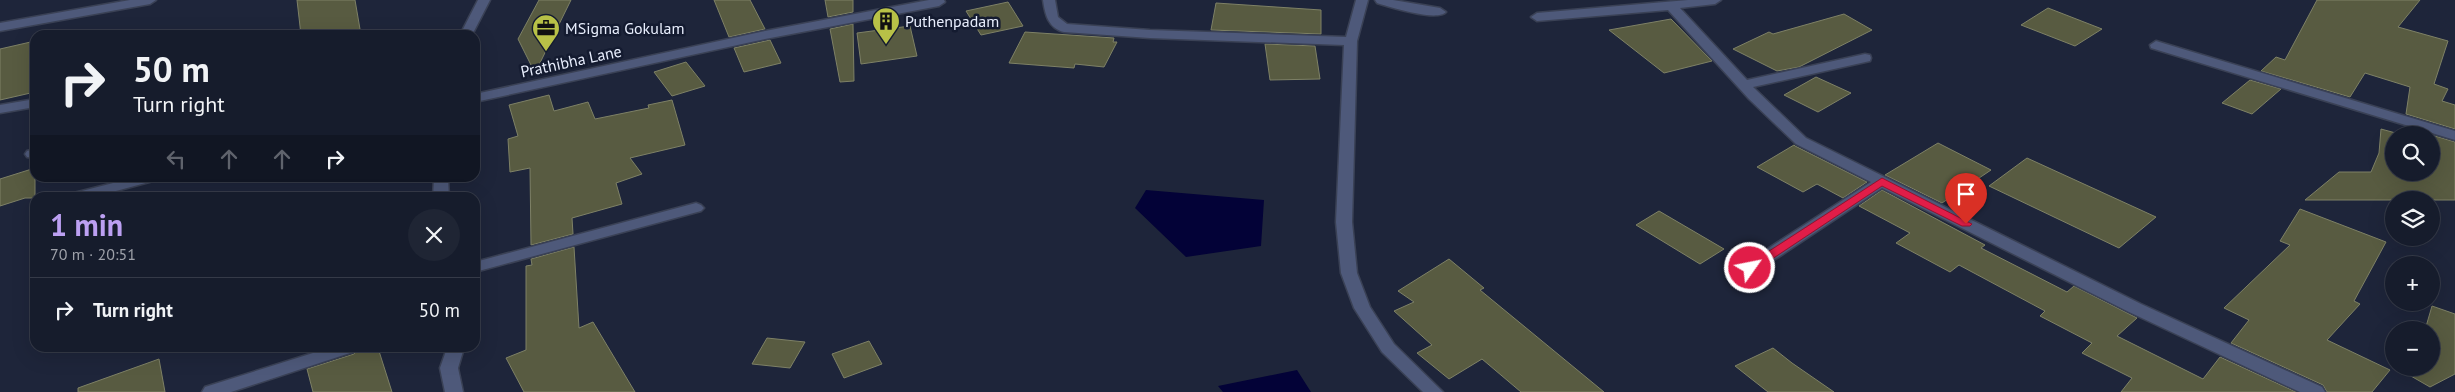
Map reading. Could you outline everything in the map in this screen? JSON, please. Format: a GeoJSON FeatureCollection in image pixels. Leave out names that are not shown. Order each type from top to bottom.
{"type":"FeatureCollection","features":[{"type":"Feature","properties":{"kind":"street"},"geometry":{"type":"LineString","coordinates":[[0,27],[150,0]]}},
{"type":"Feature","properties":{"kind":"street"},"geometry":{"type":"LineString","coordinates":[[469,30],[484,0]]}},
{"type":"Feature","properties":{"kind":"street"},"geometry":{"type":"LineString","coordinates":[[1049,0],[1052,18],[1064,28],[1150,34],[1351,41]]}},
{"type":"Feature","properties":{"kind":"street"},"geometry":{"type":"LineString","coordinates":[[1362,0],[1351,41],[1344,222],[1349,273],[1362,308],[1388,348],[1434,392]]}},
{"type":"Feature","properties":{"kind":"street"},"geometry":{"type":"LineString","coordinates":[[1381,0],[1403,7],[1440,12]]}},
{"type":"Feature","properties":{"kind":"street"},"geometry":{"type":"LineString","coordinates":[[1537,17],[1671,6],[1715,0]]}},
{"type":"Feature","properties":{"kind":"street","name":"Prathibha Lane"},"geometry":{"type":"LineString","coordinates":[[480,97],[872,12],[939,2]]}},
{"type":"Feature","properties":{"kind":"street"},"geometry":{"type":"LineString","coordinates":[[1671,6],[1744,85],[1801,141],[2136,308],[2316,392]]}},
{"type":"Feature","properties":{"kind":"street"},"geometry":{"type":"LineString","coordinates":[[2156,46],[2455,136]]}},
{"type":"Feature","properties":{"kind":"street"},"geometry":{"type":"LineString","coordinates":[[1744,85],[1865,58]]}},
{"type":"Feature","properties":{"kind":"street"},"geometry":{"type":"LineString","coordinates":[[0,110],[30,105]]}},
{"type":"Feature","properties":{"kind":"street"},"geometry":{"type":"LineString","coordinates":[[87,192],[114,182]]}},
{"type":"Feature","properties":{"kind":"street"},"geometry":{"type":"LineString","coordinates":[[1750,268],[1882,182]]}},
{"type":"Feature","properties":{"kind":"street"},"geometry":{"type":"LineString","coordinates":[[480,266],[696,208]]}},
{"type":"Feature","properties":{"kind":"street"},"geometry":{"type":"LineString","coordinates":[[211,392],[335,352]]}},
{"type":"Feature","properties":{"kind":"street"},"geometry":{"type":"LineString","coordinates":[[454,352],[449,368],[454,392]]}},
{"type":"Feature","properties":{"kind":"shaded area"},"geometry":{"type":"Polygon","coordinates":[[[1146,190],[1264,200],[1261,246],[1186,257],[1135,208],[1146,190]]]}},
{"type":"Feature","properties":{"kind":"shaded area"},"geometry":{"type":"Polygon","coordinates":[[[1297,370],[1311,392],[1223,392],[1218,386],[1297,370]]]}},
{"type":"Feature","properties":{"kind":"building"},"geometry":{"type":"Polygon","coordinates":[[[297,0],[355,0],[360,30],[300,30],[297,0]]]}},
{"type":"Feature","properties":{"kind":"building"},"geometry":{"type":"Polygon","coordinates":[[[539,0],[571,0],[535,73],[518,39],[539,0]]]}},
{"type":"Feature","properties":{"kind":"building"},"geometry":{"type":"Polygon","coordinates":[[[714,0],[750,0],[765,29],[729,37],[714,0]]]}},
{"type":"Feature","properties":{"kind":"building"},"geometry":{"type":"Polygon","coordinates":[[[825,0],[853,0],[853,12],[828,17],[825,0]]]}},
{"type":"Feature","properties":{"kind":"building"},"geometry":{"type":"Polygon","coordinates":[[[2317,0],[2420,0],[2398,27],[2448,41],[2434,84],[2448,89],[2442,101],[2455,105],[2455,129],[2406,114],[2410,87],[2365,73],[2350,97],[2261,71],[2276,57],[2285,60],[2317,0]]]}},
{"type":"Feature","properties":{"kind":"building"},"geometry":{"type":"Polygon","coordinates":[[[1008,2],[1023,26],[981,35],[966,11],[1008,2]]]}},
{"type":"Feature","properties":{"kind":"building"},"geometry":{"type":"Polygon","coordinates":[[[1216,3],[1321,10],[1321,34],[1211,30],[1216,3]]]}},
{"type":"Feature","properties":{"kind":"building"},"geometry":{"type":"Polygon","coordinates":[[[2048,8],[2102,29],[2075,46],[2021,25],[2048,8]]]}},
{"type":"Feature","properties":{"kind":"building"},"geometry":{"type":"Polygon","coordinates":[[[1844,14],[1872,30],[1799,67],[1777,71],[1733,49],[1769,32],[1773,34],[1844,14]]]}},
{"type":"Feature","properties":{"kind":"building"},"geometry":{"type":"Polygon","coordinates":[[[1671,19],[1712,61],[1664,73],[1609,30],[1671,19]]]}},
{"type":"Feature","properties":{"kind":"building"},"geometry":{"type":"Polygon","coordinates":[[[853,24],[854,81],[840,82],[830,29],[853,24]]]}},
{"type":"Feature","properties":{"kind":"building","name":"Puthenpadam"},"geometry":{"type":"Polygon","coordinates":[[[910,26],[917,56],[861,64],[857,33],[910,26]]]}},
{"type":"Feature","properties":{"kind":"building"},"geometry":{"type":"Polygon","coordinates":[[[1025,32],[1114,38],[1113,42],[1117,42],[1104,67],[1075,64],[1074,68],[1009,63],[1025,32]]]}},
{"type":"Feature","properties":{"kind":"building"},"geometry":{"type":"Polygon","coordinates":[[[770,40],[781,63],[744,72],[734,48],[770,40]]]}},
{"type":"Feature","properties":{"kind":"building"},"geometry":{"type":"Polygon","coordinates":[[[30,42],[30,93],[0,100],[0,49],[30,42]]]}},
{"type":"Feature","properties":{"kind":"building"},"geometry":{"type":"Polygon","coordinates":[[[1265,44],[1315,46],[1320,79],[1270,80],[1265,44]]]}},
{"type":"Feature","properties":{"kind":"building"},"geometry":{"type":"Polygon","coordinates":[[[686,62],[705,86],[672,96],[654,72],[686,62]]]}},
{"type":"Feature","properties":{"kind":"building"},"geometry":{"type":"Polygon","coordinates":[[[1816,77],[1851,93],[1818,112],[1784,95],[1816,77]]]}},
{"type":"Feature","properties":{"kind":"building"},"geometry":{"type":"Polygon","coordinates":[[[2250,80],[2281,89],[2252,114],[2222,103],[2250,80]]]}},
{"type":"Feature","properties":{"kind":"building"},"geometry":{"type":"Polygon","coordinates":[[[549,95],[554,111],[588,102],[595,119],[649,108],[648,105],[672,100],[685,145],[630,158],[642,174],[616,183],[622,204],[572,218],[573,234],[531,245],[530,168],[510,172],[508,139],[518,136],[509,105],[549,95]]]}},
{"type":"Feature","properties":{"kind":"building"},"geometry":{"type":"Polygon","coordinates":[[[2381,129],[2385,130],[2385,181],[2440,181],[2440,138],[2455,142],[2455,200],[2440,200],[2440,191],[2385,191],[2385,200],[2305,200],[2339,172],[2371,172],[2379,153],[2381,129]]]}},
{"type":"Feature","properties":{"kind":"building"},"geometry":{"type":"Polygon","coordinates":[[[1938,143],[1991,170],[1942,203],[1885,175],[1938,143]]]}},
{"type":"Feature","properties":{"kind":"building"},"geometry":{"type":"Polygon","coordinates":[[[1794,145],[1867,182],[1843,198],[1817,184],[1803,192],[1757,167],[1794,145]]]}},
{"type":"Feature","properties":{"kind":"building"},"geometry":{"type":"Polygon","coordinates":[[[2027,158],[2156,217],[2119,248],[1989,186],[2027,158]]]}},
{"type":"Feature","properties":{"kind":"building"},"geometry":{"type":"Polygon","coordinates":[[[30,170],[30,182],[35,182],[35,192],[30,192],[30,198],[0,206],[0,179],[30,170]]]}},
{"type":"Feature","properties":{"kind":"building"},"geometry":{"type":"Polygon","coordinates":[[[1882,190],[1985,245],[1981,248],[2067,292],[2074,286],[2137,318],[2117,336],[2203,379],[2220,357],[2296,392],[2121,392],[2132,378],[2082,353],[2092,343],[2040,316],[2045,311],[1959,265],[1950,272],[1896,243],[1910,233],[1859,206],[1882,190]]]}},
{"type":"Feature","properties":{"kind":"building"},"geometry":{"type":"Polygon","coordinates":[[[2300,209],[2385,242],[2354,301],[2360,304],[2327,340],[2385,368],[2385,376],[2372,392],[2327,392],[2323,385],[2231,343],[2249,320],[2224,308],[2290,245],[2280,241],[2300,209]]]}},
{"type":"Feature","properties":{"kind":"building"},"geometry":{"type":"Polygon","coordinates":[[[1659,211],[1724,249],[1700,264],[1636,225],[1659,211]]]}},
{"type":"Feature","properties":{"kind":"building"},"geometry":{"type":"Polygon","coordinates":[[[574,247],[579,328],[593,322],[635,392],[524,392],[506,358],[526,350],[526,266],[532,265],[531,259],[574,247]]]}},
{"type":"Feature","properties":{"kind":"building"},"geometry":{"type":"Polygon","coordinates":[[[1449,259],[1484,288],[1480,290],[1604,392],[1521,392],[1482,359],[1449,379],[1417,353],[1432,345],[1394,311],[1414,302],[1398,291],[1449,259]]]}},
{"type":"Feature","properties":{"kind":"building"},"geometry":{"type":"Polygon","coordinates":[[[2440,309],[2455,314],[2455,374],[2430,387],[2411,376],[2440,376],[2440,321],[2428,321],[2431,311],[2440,311],[2440,309]]]}},
{"type":"Feature","properties":{"kind":"building"},"geometry":{"type":"Polygon","coordinates":[[[767,338],[805,342],[790,368],[752,364],[767,338]]]}},
{"type":"Feature","properties":{"kind":"building"},"geometry":{"type":"Polygon","coordinates":[[[869,341],[882,364],[844,378],[832,354],[869,341]]]}},
{"type":"Feature","properties":{"kind":"building"},"geometry":{"type":"Polygon","coordinates":[[[1773,348],[1834,392],[1768,392],[1735,366],[1773,348]]]}},
{"type":"Feature","properties":{"kind":"building"},"geometry":{"type":"Polygon","coordinates":[[[355,352],[379,352],[392,392],[313,392],[307,369],[355,352]]]}},
{"type":"Feature","properties":{"kind":"building"},"geometry":{"type":"Polygon","coordinates":[[[159,359],[165,392],[78,392],[78,388],[159,359]]]}},
{"type":"Feature","properties":{"kind":"place","name":"Puthenpadam"},"geometry":{"type":"Point","coordinates":[886,45]}},
{"type":"Feature","properties":{"kind":"place","name":"MSigma Gokulam"},"geometry":{"type":"Point","coordinates":[546,52]}},
{"type":"Feature","properties":{"kind":"route"},"geometry":{"type":"LineString","coordinates":[[1750,268],[1882,182],[1966,224]]}}]}
